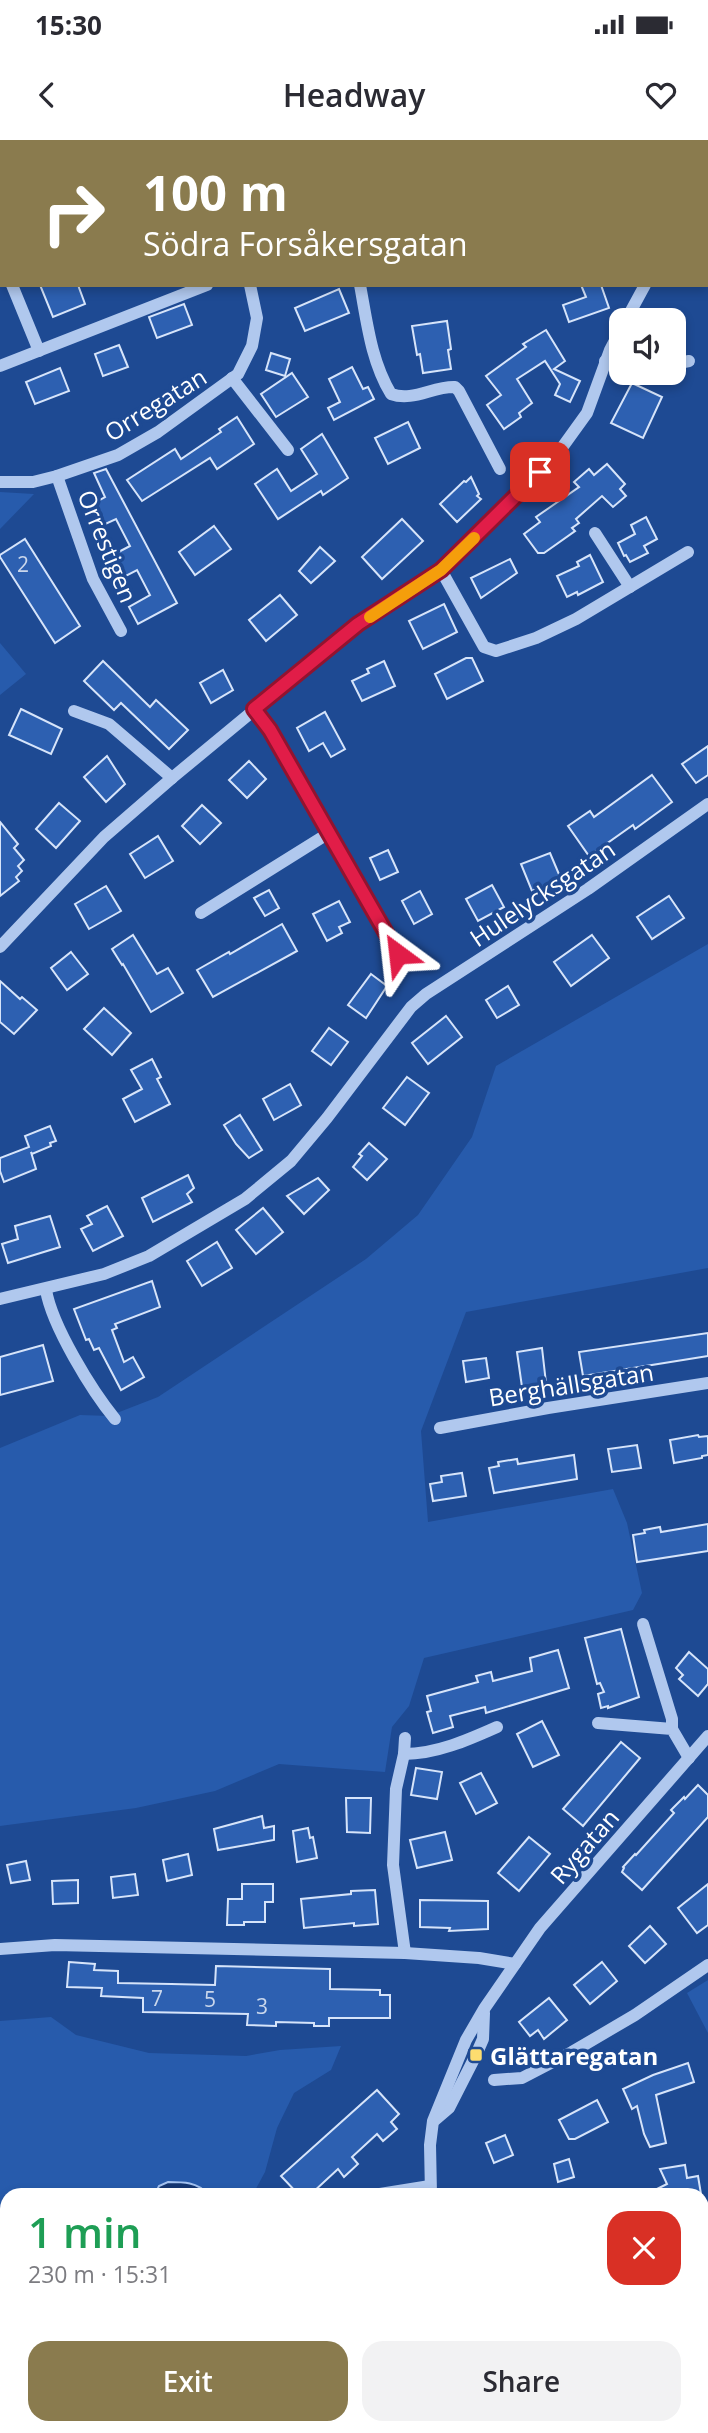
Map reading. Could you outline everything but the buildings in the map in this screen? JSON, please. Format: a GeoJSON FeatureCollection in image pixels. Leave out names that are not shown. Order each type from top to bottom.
{"type":"FeatureCollection","features":[{"type":"Feature","properties":{"kind":"street"},"geometry":{"type":"LineString","coordinates":[[13,287],[39,351]]}},
{"type":"Feature","properties":{"kind":"street"},"geometry":{"type":"LineString","coordinates":[[0,366],[202,287]]}},
{"type":"Feature","properties":{"kind":"street","name":"Orregatan"},"geometry":{"type":"LineString","coordinates":[[0,482],[33,482],[118,455],[158,432],[232,379],[238,374],[252,346],[257,318],[250,287]]}},
{"type":"Feature","properties":{"kind":"street"},"geometry":{"type":"LineString","coordinates":[[360,287],[373,353],[379,372],[391,394],[403,397],[455,387],[500,469]]}},
{"type":"Feature","properties":{"kind":"street"},"geometry":{"type":"LineString","coordinates":[[633,308],[644,287]]}},
{"type":"Feature","properties":{"kind":"street"},"geometry":{"type":"LineString","coordinates":[[0,947],[104,838],[172,778],[358,624],[441,570],[556,456],[587,413],[609,353]]}},
{"type":"Feature","properties":{"kind":"street"},"geometry":{"type":"LineString","coordinates":[[605,361],[609,362]]}},
{"type":"Feature","properties":{"kind":"street"},"geometry":{"type":"LineString","coordinates":[[232,379],[288,450]]}},
{"type":"Feature","properties":{"kind":"street","name":"Orrestigen"},"geometry":{"type":"LineString","coordinates":[[57,476],[93,579],[121,631]]}},
{"type":"Feature","properties":{"kind":"street"},"geometry":{"type":"LineString","coordinates":[[595,533],[630,587]]}},
{"type":"Feature","properties":{"kind":"street"},"geometry":{"type":"LineString","coordinates":[[441,570],[484,647],[496,651],[536,638],[576,619],[688,552]]}},
{"type":"Feature","properties":{"kind":"street"},"geometry":{"type":"LineString","coordinates":[[254,709],[270,730],[398,954]]}},
{"type":"Feature","properties":{"kind":"street"},"geometry":{"type":"LineString","coordinates":[[74,711],[109,724],[172,778]]}},
{"type":"Feature","properties":{"kind":"street","name":"Hulelycksgatan"},"geometry":{"type":"LineString","coordinates":[[0,1299],[104,1275],[149,1256],[245,1199],[291,1161],[411,1007],[426,994],[488,956],[708,804]]}},
{"type":"Feature","properties":{"kind":"street"},"geometry":{"type":"LineString","coordinates":[[201,914],[329,833]]}},
{"type":"Feature","properties":{"kind":"street"},"geometry":{"type":"LineString","coordinates":[[46,1290],[48,1303],[81,1368],[98,1398],[115,1419]]}},
{"type":"Feature","properties":{"kind":"street","name":"Berghällsgatan"},"geometry":{"type":"LineString","coordinates":[[440,1427],[708,1383]]}},
{"type":"Feature","properties":{"kind":"street"},"geometry":{"type":"LineString","coordinates":[[643,1624],[672,1719],[672,1730],[689,1758]]}},
{"type":"Feature","properties":{"kind":"street"},"geometry":{"type":"LineString","coordinates":[[598,1723],[672,1730]]}},
{"type":"Feature","properties":{"kind":"street"},"geometry":{"type":"LineString","coordinates":[[404,1754],[418,1754],[468,1741],[497,1727]]}},
{"type":"Feature","properties":{"kind":"street","name":"Rygatan"},"geometry":{"type":"LineString","coordinates":[[431,2188],[430,2145],[433,2121],[466,2040],[484,2009],[540,1928],[708,1736]]}},
{"type":"Feature","properties":{"kind":"street"},"geometry":{"type":"LineString","coordinates":[[405,1738],[396,1789],[393,1865],[405,1954]]}},
{"type":"Feature","properties":{"kind":"street"},"geometry":{"type":"LineString","coordinates":[[0,1949],[55,1945],[405,1954],[479,1958],[515,1964]]}},
{"type":"Feature","properties":{"kind":"street"},"geometry":{"type":"LineString","coordinates":[[494,2080],[522,2078],[572,2052],[635,2015],[708,1965]]}},
{"type":"Feature","properties":{"kind":"shaded area"},"geometry":{"type":"Polygon","coordinates":[[[0,492],[34,494],[0,529],[0,492]]]}},
{"type":"Feature","properties":{"kind":"shaded area"},"geometry":{"type":"Polygon","coordinates":[[[0,643],[26,674],[0,695],[0,643]]]}},
{"type":"Feature","properties":{"kind":"shaded area"},"geometry":{"type":"Polygon","coordinates":[[[708,944],[708,1268],[466,1312],[421,1431],[428,1522],[613,1489],[627,1523],[642,1593],[633,1610],[424,1658],[409,1706],[392,1727],[385,1772],[279,1764],[215,1791],[136,1808],[0,1826],[0,1448],[80,1415],[109,1416],[158,1397],[366,1259],[418,1215],[472,1137],[496,1066],[708,944]]]}},
{"type":"Feature","properties":{"kind":"shaded area"},"geometry":{"type":"Polygon","coordinates":[[[708,1980],[708,2033],[687,1993],[708,1980]]]}},
{"type":"Feature","properties":{"kind":"shaded area"},"geometry":{"type":"Polygon","coordinates":[[[51,2017],[76,2035],[149,2053],[246,2056],[280,2050],[341,2046],[331,2070],[294,2093],[277,2128],[265,2172],[256,2188],[0,2188],[0,2021],[51,2017]]]}},
{"type":"Feature","properties":{"kind":"shaded area"},"geometry":{"type":"Polygon","coordinates":[[[168,2182],[185,2183],[200,2188],[158,2188],[168,2182]]]}},
{"type":"Feature","properties":{"kind":"slow traffic"},"geometry":{"type":"LineString","coordinates":[[370,617],[441,570],[474,538]]}},
{"type":"Feature","properties":{"kind":"place","name":"Glättaregatan"},"geometry":{"type":"Point","coordinates":[476,2055]}},
{"type":"Feature","properties":{"kind":"route"},"geometry":{"type":"LineString","coordinates":[[398,954],[270,730],[254,709],[358,624],[441,570],[540,472]]}}]}
